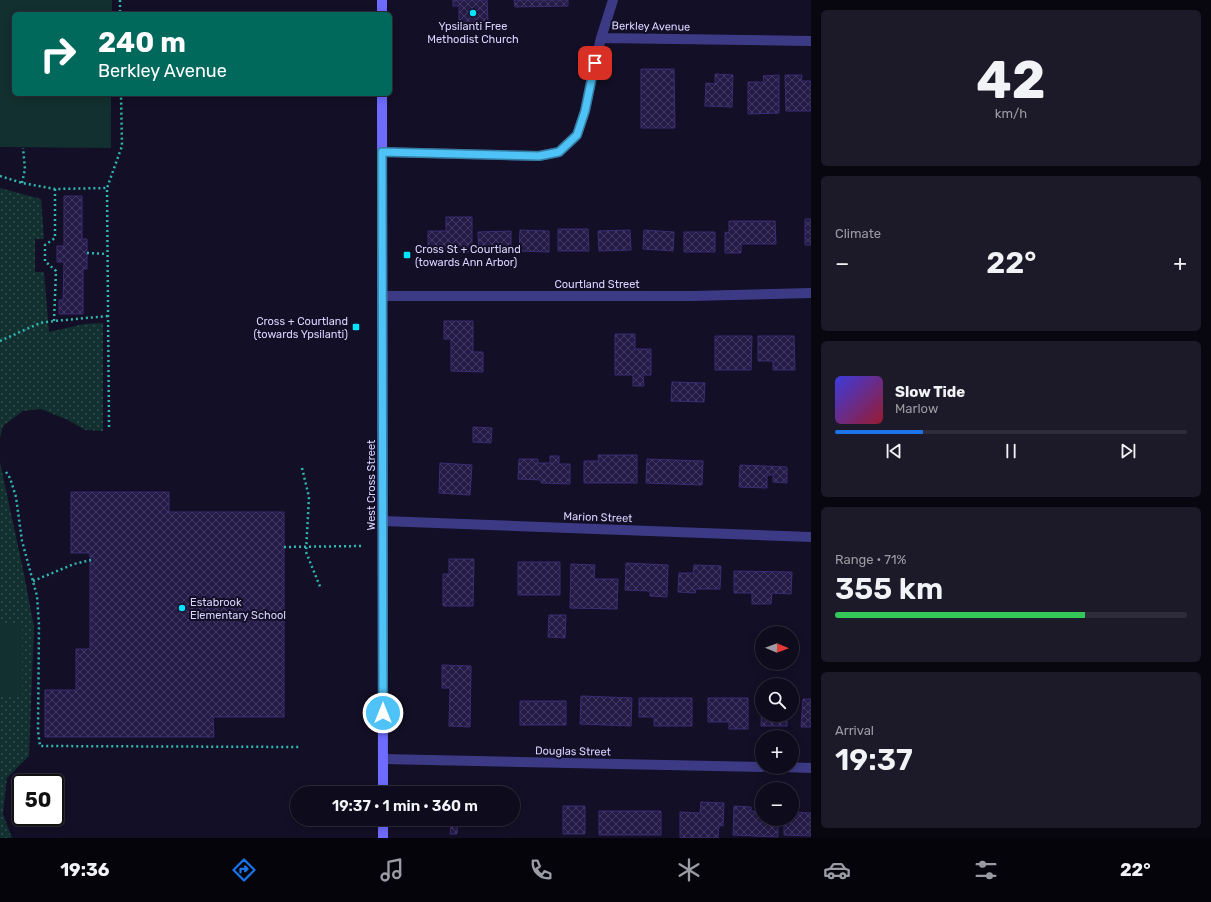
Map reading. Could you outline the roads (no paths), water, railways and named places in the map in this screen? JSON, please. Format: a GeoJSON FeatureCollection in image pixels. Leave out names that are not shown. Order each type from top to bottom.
{"type":"FeatureCollection","features":[{"type":"Feature","properties":{"kind":"main road"},"geometry":{"type":"LineString","coordinates":[[382,0],[382,12]]}},
{"type":"Feature","properties":{"kind":"main road","name":"West Cross Street"},"geometry":{"type":"LineString","coordinates":[[382,96],[384,786]]}},
{"type":"Feature","properties":{"kind":"main road"},"geometry":{"type":"LineString","coordinates":[[383,826],[383,838]]}},
{"type":"Feature","properties":{"kind":"street"},"geometry":{"type":"LineString","coordinates":[[601,38],[613,0]]}},
{"type":"Feature","properties":{"kind":"street","name":"Berkley Avenue"},"geometry":{"type":"LineString","coordinates":[[382,152],[539,156],[559,152],[577,135],[585,111],[601,38],[811,41]]}},
{"type":"Feature","properties":{"kind":"street","name":"Courtland Street"},"geometry":{"type":"LineString","coordinates":[[383,296],[692,296],[811,293]]}},
{"type":"Feature","properties":{"kind":"street","name":"Marion Street"},"geometry":{"type":"LineString","coordinates":[[383,521],[811,537]]}},
{"type":"Feature","properties":{"kind":"street","name":"Douglas Street"},"geometry":{"type":"LineString","coordinates":[[384,759],[755,767]]}},
{"type":"Feature","properties":{"kind":"street"},"geometry":{"type":"LineString","coordinates":[[799,768],[811,768]]}},
{"type":"Feature","properties":{"kind":"place","name":"Ypsilanti Free Methodist Church"},"geometry":{"type":"Point","coordinates":[473,13]}},
{"type":"Feature","properties":{"kind":"place","name":"Cross St + Courtland (towards Ann Arbor)"},"geometry":{"type":"Point","coordinates":[407,255]}},
{"type":"Feature","properties":{"kind":"place","name":"Cross + Courtland (towards Ypsilanti)"},"geometry":{"type":"Point","coordinates":[356,327]}},
{"type":"Feature","properties":{"kind":"place","name":"Estabrook Elementary School"},"geometry":{"type":"Point","coordinates":[182,608]}}]}
